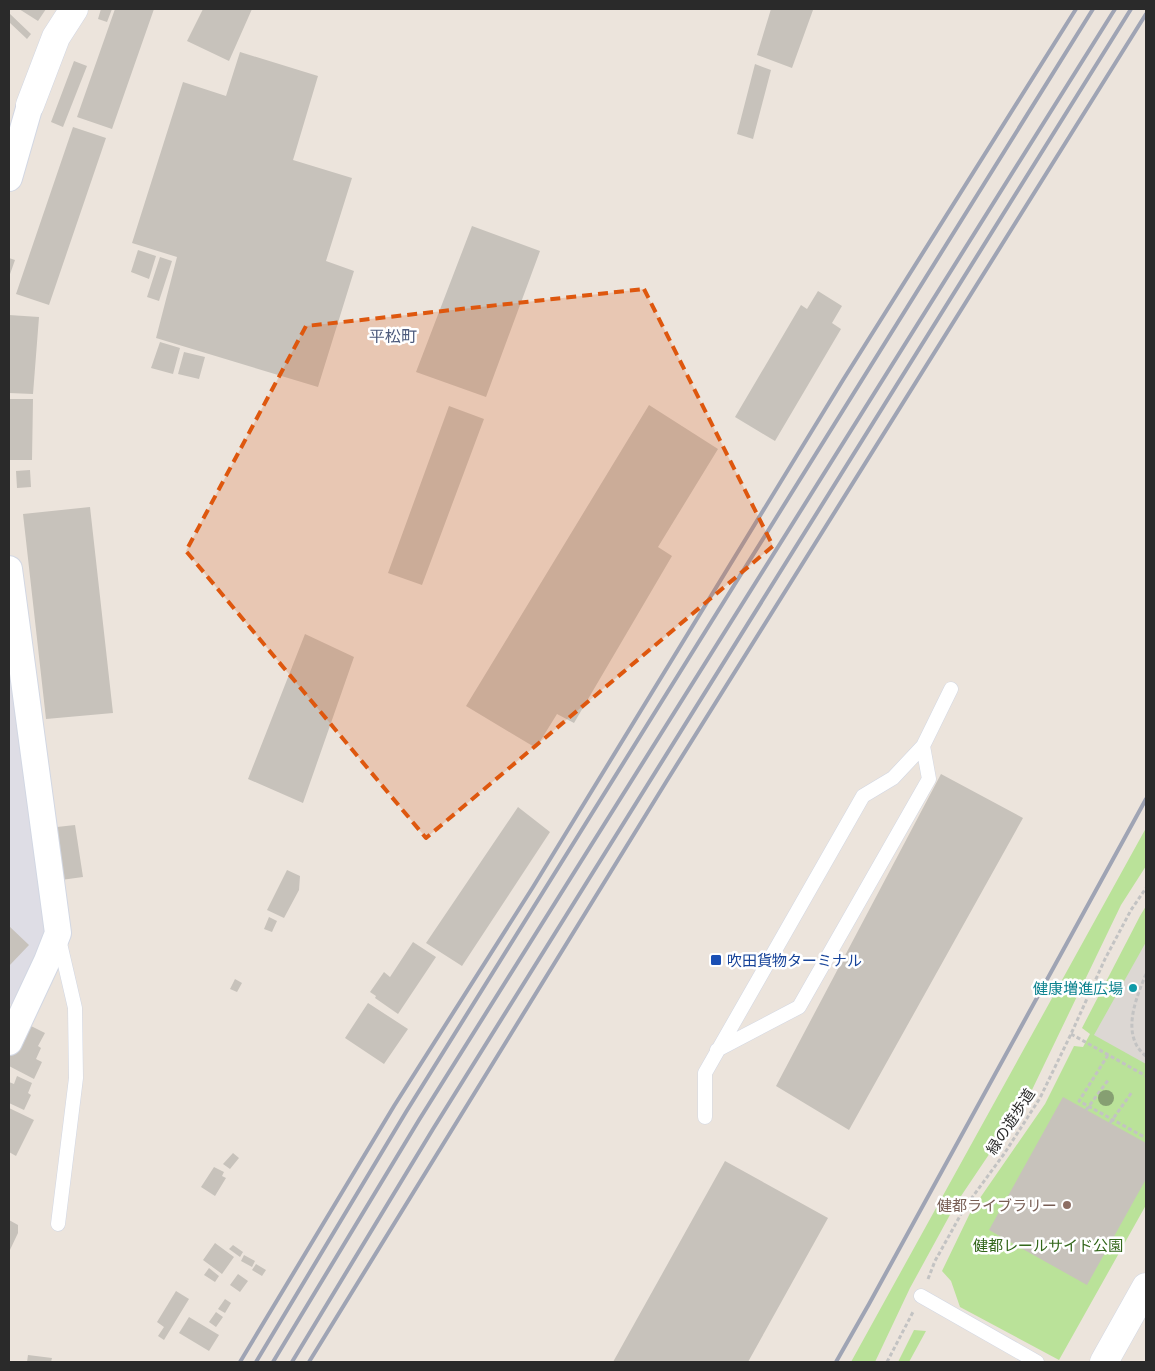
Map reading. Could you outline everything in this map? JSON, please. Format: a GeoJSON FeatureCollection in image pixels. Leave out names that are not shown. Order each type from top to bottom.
{"type":"FeatureCollection","features":[{"type":"Feature","properties":{"kind":"street"},"geometry":{"type":"LineString","coordinates":[[9,178],[30,105],[56,37],[74,9]]}},
{"type":"Feature","properties":{"kind":"street"},"geometry":{"type":"LineString","coordinates":[[9,569],[58,933],[47,961],[15,1008],[9,1042]]}},
{"type":"Feature","properties":{"kind":"street"},"geometry":{"type":"LineString","coordinates":[[1104,1362],[1146,1287]]}},
{"type":"Feature","properties":{"kind":"lane"},"geometry":{"type":"LineString","coordinates":[[705,1117],[705,1073],[862,796],[893,778],[923,746],[951,688]]}},
{"type":"Feature","properties":{"kind":"lane"},"geometry":{"type":"LineString","coordinates":[[717,1050],[799,1007],[929,779],[923,746]]}},
{"type":"Feature","properties":{"kind":"lane"},"geometry":{"type":"LineString","coordinates":[[58,933],[75,1008],[76,1078],[58,1224]]}},
{"type":"Feature","properties":{"kind":"lane"},"geometry":{"type":"LineString","coordinates":[[921,1296],[1037,1362]]}},
{"type":"Feature","properties":{"kind":"path","name":"緑の遊歩道"},"geometry":{"type":"LineString","coordinates":[[887,1362],[921,1296],[935,1261],[965,1207],[1004,1154],[1040,1098],[1105,959],[1131,910],[1146,888]]}},
{"type":"Feature","properties":{"kind":"path"},"geometry":{"type":"LineString","coordinates":[[1146,974],[1132,1014],[1133,1033],[1140,1051],[1146,1056]]}},
{"type":"Feature","properties":{"kind":"path"},"geometry":{"type":"LineString","coordinates":[[1071,1034],[1146,1076]]}},
{"type":"Feature","properties":{"kind":"path"},"geometry":{"type":"LineString","coordinates":[[1108,1055],[1079,1101],[1146,1138]]}},
{"type":"Feature","properties":{"kind":"path"},"geometry":{"type":"LineString","coordinates":[[1086,1110],[1109,1079]]}},
{"type":"Feature","properties":{"kind":"path"},"geometry":{"type":"LineString","coordinates":[[1110,1123],[1132,1092]]}},
{"type":"Feature","properties":{"kind":"highlighted area"},"geometry":{"type":"Polygon","coordinates":[[[644,289],[773,546],[426,838],[186,551],[306,326],[644,289]]]}},
{"type":"Feature","properties":{"kind":"shaded area"},"geometry":{"type":"Polygon","coordinates":[[[9,569],[58,933],[21,1013],[9,1003],[9,569]]]}},
{"type":"Feature","properties":{"kind":"shaded area","name":"健康増進広場"},"geometry":{"type":"Polygon","coordinates":[[[1146,942],[1146,1064],[1094,1035],[1146,942]]]}},
{"type":"Feature","properties":{"kind":"green space"},"geometry":{"type":"Polygon","coordinates":[[[1146,828],[1146,866],[1121,905],[1031,1092],[957,1202],[910,1288],[875,1362],[851,1362],[1146,828]]]}},
{"type":"Feature","properties":{"kind":"green space","name":"健都レールサイド公園"},"geometry":{"type":"Polygon","coordinates":[[[1146,906],[1146,1205],[1059,1360],[960,1307],[951,1281],[942,1271],[971,1211],[1045,1104],[1074,1046],[1083,1047],[1090,1034],[1082,1028],[1146,906]]]}},
{"type":"Feature","properties":{"kind":"green space"},"geometry":{"type":"Polygon","coordinates":[[[914,1330],[926,1331],[909,1362],[898,1362],[914,1330]]]}},
{"type":"Feature","properties":{"kind":"building"},"geometry":{"type":"Polygon","coordinates":[[[19,9],[46,9],[38,21],[19,9]]]}},
{"type":"Feature","properties":{"kind":"building"},"geometry":{"type":"Polygon","coordinates":[[[101,9],[112,9],[107,22],[98,19],[101,9]]]}},
{"type":"Feature","properties":{"kind":"building"},"geometry":{"type":"Polygon","coordinates":[[[115,9],[154,9],[112,129],[77,117],[115,9]]]}},
{"type":"Feature","properties":{"kind":"building"},"geometry":{"type":"Polygon","coordinates":[[[203,9],[252,9],[229,61],[187,41],[203,9]]]}},
{"type":"Feature","properties":{"kind":"building"},"geometry":{"type":"Polygon","coordinates":[[[771,9],[813,10],[792,68],[757,55],[771,9]]]}},
{"type":"Feature","properties":{"kind":"building"},"geometry":{"type":"Polygon","coordinates":[[[9,13],[31,34],[27,39],[9,22],[9,13]]]}},
{"type":"Feature","properties":{"kind":"building"},"geometry":{"type":"Polygon","coordinates":[[[240,52],[318,76],[293,160],[352,178],[326,261],[354,271],[318,387],[156,338],[177,257],[132,243],[183,82],[226,96],[240,52]]]}},
{"type":"Feature","properties":{"kind":"building"},"geometry":{"type":"Polygon","coordinates":[[[74,61],[87,66],[63,127],[51,122],[74,61]]]}},
{"type":"Feature","properties":{"kind":"building"},"geometry":{"type":"Polygon","coordinates":[[[755,64],[771,70],[753,139],[737,134],[755,64]]]}},
{"type":"Feature","properties":{"kind":"building"},"geometry":{"type":"Polygon","coordinates":[[[73,127],[106,138],[49,305],[16,294],[73,127]]]}},
{"type":"Feature","properties":{"kind":"building"},"geometry":{"type":"Polygon","coordinates":[[[472,226],[540,251],[486,397],[416,372],[472,226]]]}},
{"type":"Feature","properties":{"kind":"building"},"geometry":{"type":"Polygon","coordinates":[[[138,250],[156,256],[149,279],[131,272],[138,250]]]}},
{"type":"Feature","properties":{"kind":"building"},"geometry":{"type":"Polygon","coordinates":[[[160,257],[172,261],[159,301],[147,297],[160,257]]]}},
{"type":"Feature","properties":{"kind":"building"},"geometry":{"type":"Polygon","coordinates":[[[9,258],[15,260],[9,277],[9,258]]]}},
{"type":"Feature","properties":{"kind":"building"},"geometry":{"type":"Polygon","coordinates":[[[818,291],[842,306],[832,323],[841,329],[775,441],[735,417],[801,305],[807,309],[818,291]]]}},
{"type":"Feature","properties":{"kind":"building"},"geometry":{"type":"Polygon","coordinates":[[[9,315],[39,317],[33,394],[9,393],[9,315]]]}},
{"type":"Feature","properties":{"kind":"building"},"geometry":{"type":"Polygon","coordinates":[[[160,342],[180,348],[173,374],[151,368],[160,342]]]}},
{"type":"Feature","properties":{"kind":"building"},"geometry":{"type":"Polygon","coordinates":[[[184,352],[205,357],[199,379],[178,374],[184,352]]]}},
{"type":"Feature","properties":{"kind":"building"},"geometry":{"type":"Polygon","coordinates":[[[9,399],[33,399],[32,460],[9,460],[9,399]]]}},
{"type":"Feature","properties":{"kind":"building"},"geometry":{"type":"Polygon","coordinates":[[[649,405],[718,449],[658,547],[672,556],[574,723],[557,714],[536,748],[466,706],[649,405]]]}},
{"type":"Feature","properties":{"kind":"building"},"geometry":{"type":"Polygon","coordinates":[[[449,406],[484,419],[422,585],[388,573],[449,406]]]}},
{"type":"Feature","properties":{"kind":"building"},"geometry":{"type":"Polygon","coordinates":[[[30,470],[31,487],[17,488],[16,471],[30,470]]]}},
{"type":"Feature","properties":{"kind":"building"},"geometry":{"type":"Polygon","coordinates":[[[90,507],[113,713],[46,719],[23,514],[90,507]]]}},
{"type":"Feature","properties":{"kind":"building"},"geometry":{"type":"Polygon","coordinates":[[[305,634],[354,657],[303,803],[248,779],[305,634]]]}},
{"type":"Feature","properties":{"kind":"building"},"geometry":{"type":"Polygon","coordinates":[[[941,774],[1023,818],[849,1130],[776,1086],[941,774]]]}},
{"type":"Feature","properties":{"kind":"building"},"geometry":{"type":"Polygon","coordinates":[[[518,807],[550,832],[462,966],[426,943],[518,807]]]}},
{"type":"Feature","properties":{"kind":"building"},"geometry":{"type":"Polygon","coordinates":[[[75,825],[83,877],[61,880],[57,827],[75,825]]]}},
{"type":"Feature","properties":{"kind":"building"},"geometry":{"type":"Polygon","coordinates":[[[287,870],[300,876],[299,890],[284,918],[267,910],[287,870]]]}},
{"type":"Feature","properties":{"kind":"building"},"geometry":{"type":"Polygon","coordinates":[[[269,917],[277,921],[272,932],[264,929],[269,917]]]}},
{"type":"Feature","properties":{"kind":"building"},"geometry":{"type":"Polygon","coordinates":[[[9,926],[29,945],[9,966],[9,926]]]}},
{"type":"Feature","properties":{"kind":"building"},"geometry":{"type":"Polygon","coordinates":[[[413,942],[436,957],[398,1014],[375,998],[376,996],[370,992],[384,972],[390,977],[413,942]]]}},
{"type":"Feature","properties":{"kind":"building"},"geometry":{"type":"Polygon","coordinates":[[[235,979],[242,983],[237,992],[230,989],[235,979]]]}},
{"type":"Feature","properties":{"kind":"building"},"geometry":{"type":"Polygon","coordinates":[[[368,1003],[408,1029],[384,1064],[345,1038],[368,1003]]]}},
{"type":"Feature","properties":{"kind":"building"},"geometry":{"type":"Polygon","coordinates":[[[23,1022],[45,1033],[38,1046],[41,1048],[36,1059],[42,1062],[34,1079],[9,1066],[9,1051],[23,1022]]]}},
{"type":"Feature","properties":{"kind":"building"},"geometry":{"type":"Polygon","coordinates":[[[17,1076],[32,1083],[28,1093],[31,1095],[24,1110],[9,1103],[9,1082],[14,1084],[17,1076]]]}},
{"type":"Feature","properties":{"kind":"building","name":"健都ライブラリー"},"geometry":{"type":"Polygon","coordinates":[[[1063,1097],[1146,1143],[1146,1179],[1087,1285],[989,1230],[1063,1097]]]}},
{"type":"Feature","properties":{"kind":"building"},"geometry":{"type":"Polygon","coordinates":[[[9,1108],[34,1120],[16,1156],[9,1152],[9,1108]]]}},
{"type":"Feature","properties":{"kind":"building"},"geometry":{"type":"Polygon","coordinates":[[[233,1153],[239,1158],[230,1169],[223,1164],[233,1153]]]}},
{"type":"Feature","properties":{"kind":"building"},"geometry":{"type":"Polygon","coordinates":[[[725,1161],[828,1218],[748,1362],[613,1362],[725,1161]]]}},
{"type":"Feature","properties":{"kind":"building"},"geometry":{"type":"Polygon","coordinates":[[[214,1167],[224,1172],[222,1176],[226,1178],[215,1196],[201,1187],[214,1167]]]}},
{"type":"Feature","properties":{"kind":"building"},"geometry":{"type":"Polygon","coordinates":[[[9,1220],[18,1225],[18,1233],[9,1252],[9,1220]]]}},
{"type":"Feature","properties":{"kind":"building"},"geometry":{"type":"Polygon","coordinates":[[[215,1243],[234,1257],[222,1274],[203,1260],[215,1243]]]}},
{"type":"Feature","properties":{"kind":"building"},"geometry":{"type":"Polygon","coordinates":[[[233,1245],[243,1252],[240,1257],[229,1249],[233,1245]]]}},
{"type":"Feature","properties":{"kind":"building"},"geometry":{"type":"Polygon","coordinates":[[[244,1255],[255,1261],[252,1267],[241,1261],[244,1255]]]}},
{"type":"Feature","properties":{"kind":"building"},"geometry":{"type":"Polygon","coordinates":[[[256,1264],[266,1270],[262,1276],[252,1270],[256,1264]]]}},
{"type":"Feature","properties":{"kind":"building"},"geometry":{"type":"Polygon","coordinates":[[[209,1268],[219,1276],[215,1282],[204,1275],[209,1268]]]}},
{"type":"Feature","properties":{"kind":"building"},"geometry":{"type":"Polygon","coordinates":[[[238,1274],[248,1281],[240,1292],[230,1285],[238,1274]]]}},
{"type":"Feature","properties":{"kind":"building"},"geometry":{"type":"Polygon","coordinates":[[[176,1291],[189,1299],[164,1340],[158,1336],[164,1327],[157,1322],[176,1291]]]}},
{"type":"Feature","properties":{"kind":"building"},"geometry":{"type":"Polygon","coordinates":[[[225,1299],[231,1303],[225,1313],[218,1309],[225,1299]]]}},
{"type":"Feature","properties":{"kind":"building"},"geometry":{"type":"Polygon","coordinates":[[[216,1312],[223,1317],[216,1327],[209,1322],[216,1312]]]}},
{"type":"Feature","properties":{"kind":"building"},"geometry":{"type":"Polygon","coordinates":[[[189,1317],[219,1335],[209,1351],[179,1333],[189,1317]]]}},
{"type":"Feature","properties":{"kind":"building"},"geometry":{"type":"Polygon","coordinates":[[[28,1355],[52,1358],[51,1362],[27,1362],[28,1355]]]}},
{"type":"Feature","properties":{"kind":"railway"},"geometry":{"type":"LineString","coordinates":[[240,1362],[394,1106],[533,887],[843,380],[1076,9]]}},
{"type":"Feature","properties":{"kind":"railway"},"geometry":{"type":"LineString","coordinates":[[256,1362],[406,1112],[1093,9]]}},
{"type":"Feature","properties":{"kind":"railway"},"geometry":{"type":"LineString","coordinates":[[273,1362],[419,1120],[1115,9]]}},
{"type":"Feature","properties":{"kind":"railway"},"geometry":{"type":"LineString","coordinates":[[292,1362],[433,1129],[1131,9]]}},
{"type":"Feature","properties":{"kind":"railway"},"geometry":{"type":"LineString","coordinates":[[309,1362],[725,686],[1146,14]]}},
{"type":"Feature","properties":{"kind":"railway"},"geometry":{"type":"LineString","coordinates":[[836,1362],[1146,799]]}},
{"type":"Feature","properties":{"kind":"place","name":"吹田貨物ターミナル"},"geometry":{"type":"Point","coordinates":[716,960]}},
{"type":"Feature","properties":{"kind":"place","name":"健康増進広場"},"geometry":{"type":"Point","coordinates":[1133,988]}},
{"type":"Feature","properties":{"kind":"place","name":"健都ライブラリー"},"geometry":{"type":"Point","coordinates":[1067,1205]}},
{"type":"Feature","properties":{"kind":"district","name":"平松町"},"geometry":{"type":"Point","coordinates":[393,335]}}]}
